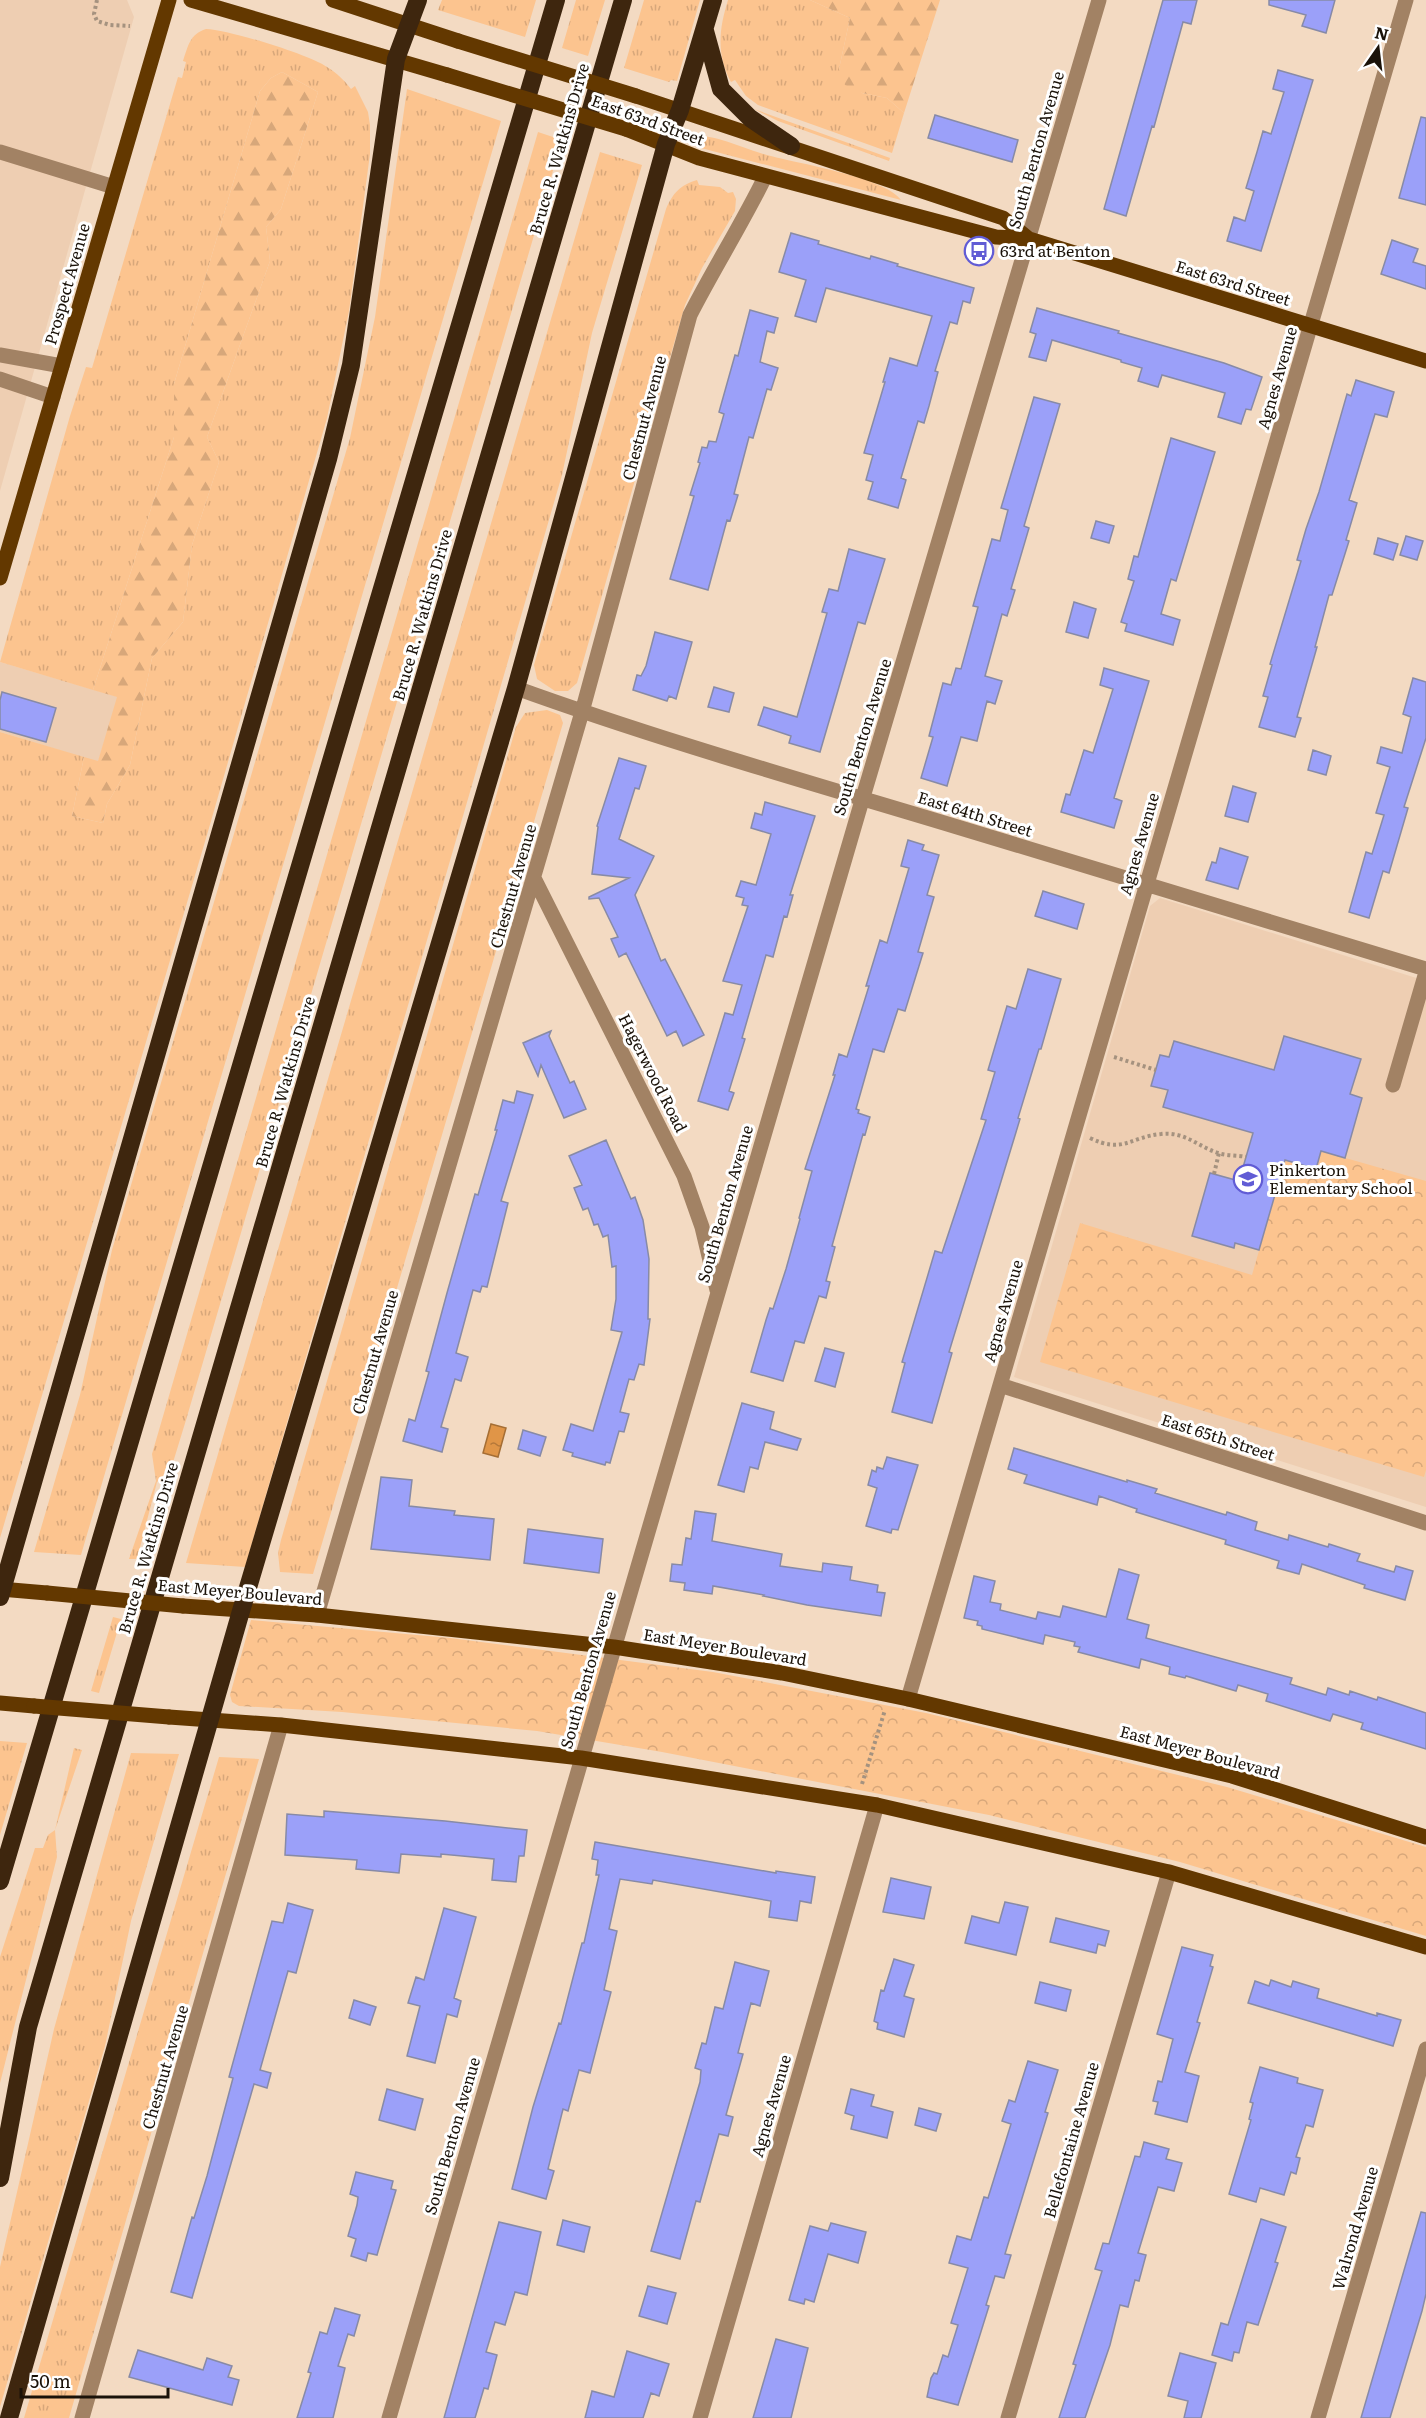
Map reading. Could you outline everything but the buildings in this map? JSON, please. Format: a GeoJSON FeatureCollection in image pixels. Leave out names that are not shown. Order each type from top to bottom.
{"type":"FeatureCollection","features":[{"type":"Feature","properties":{"kind":"highway"},"geometry":{"type":"LineString","coordinates":[[1,1592],[331,448],[351,365],[396,59],[418,0]]}},
{"type":"Feature","properties":{"kind":"highway"},"geometry":{"type":"LineString","coordinates":[[0,1881],[556,0]]}},
{"type":"Feature","properties":{"kind":"highway","name":"Bruce R. Watkins Drive"},"geometry":{"type":"LineString","coordinates":[[0,2178],[28,2026],[623,0]]}},
{"type":"Feature","properties":{"kind":"highway"},"geometry":{"type":"LineString","coordinates":[[9,2418],[209,1719],[516,688],[666,144],[680,110],[713,0]]}},
{"type":"Feature","properties":{"kind":"highway"},"geometry":{"type":"LineString","coordinates":[[704,30],[721,89],[750,118],[791,146]]}},
{"type":"Feature","properties":{"kind":"main road","name":"Prospect Avenue"},"geometry":{"type":"LineString","coordinates":[[0,578],[169,0]]}},
{"type":"Feature","properties":{"kind":"main road","name":"East 63rd Street"},"geometry":{"type":"LineString","coordinates":[[191,0],[626,129],[699,158],[996,237],[1029,239],[1426,361]]}},
{"type":"Feature","properties":{"kind":"main road","name":"East 63rd Street"},"geometry":{"type":"LineString","coordinates":[[333,0],[791,146],[1003,218],[1029,239]]}},
{"type":"Feature","properties":{"kind":"main road","name":"East Meyer Boulevard"},"geometry":{"type":"LineString","coordinates":[[1,1592],[47,1593],[317,1616],[614,1647],[782,1673],[908,1699],[1232,1776],[1426,1837]]}},
{"type":"Feature","properties":{"kind":"main road"},"geometry":{"type":"LineString","coordinates":[[0,1703],[281,1725],[581,1758],[877,1805],[1169,1872],[1426,1947]]}},
{"type":"Feature","properties":{"kind":"street","name":"South Benton Avenue"},"geometry":{"type":"LineString","coordinates":[[388,2418],[1098,0]]}},
{"type":"Feature","properties":{"kind":"street","name":"Agnes Avenue"},"geometry":{"type":"LineString","coordinates":[[908,1699],[1406,0]]}},
{"type":"Feature","properties":{"kind":"street"},"geometry":{"type":"LineString","coordinates":[[0,152],[114,187]]}},
{"type":"Feature","properties":{"kind":"street","name":"Chestnut Avenue"},"geometry":{"type":"LineString","coordinates":[[317,1616],[582,712],[690,315],[765,177]]}},
{"type":"Feature","properties":{"kind":"street"},"geometry":{"type":"LineString","coordinates":[[0,355],[62,366]]}},
{"type":"Feature","properties":{"kind":"street"},"geometry":{"type":"LineString","coordinates":[[0,379],[53,398]]}},
{"type":"Feature","properties":{"kind":"street","name":"East 64th Street"},"geometry":{"type":"LineString","coordinates":[[516,688],[582,712],[862,799],[1147,883],[1426,971]]}},
{"type":"Feature","properties":{"kind":"street","name":"Hagerwood Road"},"geometry":{"type":"LineString","coordinates":[[534,878],[684,1176],[702,1227],[717,1293]]}},
{"type":"Feature","properties":{"kind":"street"},"geometry":{"type":"LineString","coordinates":[[1392,1085],[1426,971]]}},
{"type":"Feature","properties":{"kind":"street","name":"East 65th Street"},"geometry":{"type":"LineString","coordinates":[[1000,1385],[1426,1524]]}},
{"type":"Feature","properties":{"kind":"street","name":"Chestnut Avenue"},"geometry":{"type":"LineString","coordinates":[[83,2418],[281,1725]]}},
{"type":"Feature","properties":{"kind":"street","name":"Agnes Avenue"},"geometry":{"type":"LineString","coordinates":[[700,2418],[877,1805]]}},
{"type":"Feature","properties":{"kind":"street","name":"Bellefontaine Avenue"},"geometry":{"type":"LineString","coordinates":[[1008,2418],[1169,1872]]}},
{"type":"Feature","properties":{"kind":"street","name":"Walrond Avenue"},"geometry":{"type":"LineString","coordinates":[[1318,2418],[1426,2049]]}},
{"type":"Feature","properties":{"kind":"path"},"geometry":{"type":"LineString","coordinates":[[97,0],[94,14],[97,21],[110,25],[130,26]]}},
{"type":"Feature","properties":{"kind":"path"},"geometry":{"type":"LineString","coordinates":[[1113,1057],[1156,1070]]}},
{"type":"Feature","properties":{"kind":"path"},"geometry":{"type":"LineString","coordinates":[[1090,1137],[1110,1145],[1123,1146],[1162,1134],[1184,1136],[1219,1153],[1246,1157]]}},
{"type":"Feature","properties":{"kind":"path"},"geometry":{"type":"LineString","coordinates":[[1214,1174],[1219,1153]]}},
{"type":"Feature","properties":{"kind":"path"},"geometry":{"type":"LineString","coordinates":[[862,1784],[886,1707]]}},
{"type":"Feature","properties":{"kind":"shaded area"},"geometry":{"type":"Polygon","coordinates":[[[0,0],[127,0],[134,17],[0,491],[0,0]]]}},
{"type":"Feature","properties":{"kind":"shaded area"},"geometry":{"type":"Polygon","coordinates":[[[0,662],[118,697],[98,762],[0,732],[0,662]]]}},
{"type":"Feature","properties":{"kind":"shaded area","name":"Pinkerton Elementary School"},"geometry":{"type":"Polygon","coordinates":[[[1160,898],[1426,981],[1426,1507],[1014,1377],[1150,906],[1160,898]]]}},
{"type":"Feature","properties":{"kind":"green space"},"geometry":{"type":"Polygon","coordinates":[[[442,0],[536,0],[525,37],[438,10],[442,0]]]}},
{"type":"Feature","properties":{"kind":"green space"},"geometry":{"type":"Polygon","coordinates":[[[576,0],[605,0],[588,56],[562,48],[576,0]]]}},
{"type":"Feature","properties":{"kind":"green space"},"geometry":{"type":"Polygon","coordinates":[[[644,0],[700,0],[677,81],[669,82],[624,68],[644,0]]]}},
{"type":"Feature","properties":{"kind":"green space"},"geometry":{"type":"Polygon","coordinates":[[[728,0],[810,0],[850,18],[839,69],[862,93],[887,98],[904,113],[892,153],[758,105],[746,96],[735,80],[731,82],[721,51],[721,31],[728,0]]]}},
{"type":"Feature","properties":{"kind":"green space"},"geometry":{"type":"Polygon","coordinates":[[[810,0],[940,0],[904,113],[887,98],[862,93],[845,85],[839,69],[850,18],[810,0]]]}},
{"type":"Feature","properties":{"kind":"green space"},"geometry":{"type":"Polygon","coordinates":[[[206,29],[249,38],[303,56],[331,69],[351,89],[355,86],[368,112],[370,154],[349,311],[327,418],[0,1538],[0,732],[84,757],[72,816],[103,823],[107,804],[130,765],[152,658],[183,622],[192,545],[219,462],[207,437],[270,261],[266,227],[281,209],[318,92],[282,72],[271,78],[260,91],[174,384],[174,437],[93,690],[0,662],[70,416],[86,367],[92,368],[178,77],[182,78],[186,62],[183,61],[193,37],[206,29]]]}},
{"type":"Feature","properties":{"kind":"green space"},"geometry":{"type":"Polygon","coordinates":[[[282,72],[318,92],[281,209],[266,227],[270,261],[207,437],[219,462],[192,545],[183,622],[152,658],[130,765],[107,804],[103,823],[72,816],[84,757],[98,761],[117,697],[93,690],[174,437],[174,384],[260,91],[271,78],[282,72]]]}},
{"type":"Feature","properties":{"kind":"green space"},"geometry":{"type":"Polygon","coordinates":[[[407,89],[501,121],[81,1555],[34,1552],[80,1395],[112,1250],[350,438],[375,317],[407,89]]]}},
{"type":"Feature","properties":{"kind":"green space"},"geometry":{"type":"Polygon","coordinates":[[[754,109],[890,158],[889,161],[778,121],[754,109]]]}},
{"type":"Feature","properties":{"kind":"green space"},"geometry":{"type":"Polygon","coordinates":[[[538,132],[562,140],[186,1420],[171,1469],[157,1482],[137,1559],[129,1559],[156,1481],[152,1454],[538,132]]]}},
{"type":"Feature","properties":{"kind":"green space"},"geometry":{"type":"Polygon","coordinates":[[[700,136],[715,138],[767,155],[859,178],[877,184],[901,200],[701,148],[698,144],[700,136]]]}},
{"type":"Feature","properties":{"kind":"green space"},"geometry":{"type":"Polygon","coordinates":[[[600,152],[642,165],[592,333],[562,475],[245,1567],[186,1563],[600,152]]]}},
{"type":"Feature","properties":{"kind":"green space"},"geometry":{"type":"Polygon","coordinates":[[[697,180],[699,185],[720,187],[728,193],[733,192],[736,199],[735,211],[702,268],[685,305],[577,683],[568,691],[555,691],[537,679],[534,665],[666,209],[678,190],[697,180]]]}},
{"type":"Feature","properties":{"kind":"green space"},"geometry":{"type":"Polygon","coordinates":[[[547,710],[560,715],[563,723],[313,1574],[280,1572],[278,1553],[281,1540],[516,727],[525,713],[547,710]]]}},
{"type":"Feature","properties":{"kind":"green space"},"geometry":{"type":"Polygon","coordinates":[[[1321,1151],[1426,1181],[1426,1470],[1424,1477],[1040,1362],[1080,1223],[1252,1275],[1285,1160],[1316,1169],[1321,1151]]]}},
{"type":"Feature","properties":{"kind":"green space"},"geometry":{"type":"Polygon","coordinates":[[[113,1617],[121,1619],[99,1693],[91,1691],[113,1617]]]}},
{"type":"Feature","properties":{"kind":"green space"},"geometry":{"type":"Polygon","coordinates":[[[251,1620],[450,1638],[713,1672],[926,1713],[1227,1787],[1426,1847],[1426,1936],[1180,1862],[989,1815],[662,1752],[537,1731],[342,1712],[239,1706],[232,1702],[230,1695],[251,1620]]]}},
{"type":"Feature","properties":{"kind":"green space"},"geometry":{"type":"Polygon","coordinates":[[[0,1741],[27,1743],[0,1835],[0,1741]]]}},
{"type":"Feature","properties":{"kind":"green space"},"geometry":{"type":"Polygon","coordinates":[[[74,1748],[82,1750],[55,1830],[74,1748]]]}},
{"type":"Feature","properties":{"kind":"green space"},"geometry":{"type":"Polygon","coordinates":[[[131,1753],[179,1754],[131,1921],[105,2046],[0,2407],[0,2267],[54,2029],[131,1753]]]}},
{"type":"Feature","properties":{"kind":"green space"},"geometry":{"type":"Polygon","coordinates":[[[219,1757],[259,1759],[69,2418],[24,2418],[219,1757]]]}},
{"type":"Feature","properties":{"kind":"green space"},"geometry":{"type":"Polygon","coordinates":[[[55,1830],[57,1857],[0,2083],[0,1957],[35,1848],[43,1848],[48,1835],[55,1830]]]}},
{"type":"Feature","properties":{"kind":"water"},"geometry":{"type":"Polygon","coordinates":[[[491,1424],[506,1428],[498,1457],[483,1453],[491,1424]]]}},
{"type":"Feature","properties":{"kind":"place","name":"63rd at Benton"},"geometry":{"type":"Point","coordinates":[979,251]}},
{"type":"Feature","properties":{"kind":"place","name":"Pinkerton Elementary School"},"geometry":{"type":"Point","coordinates":[1248,1179]}}]}
